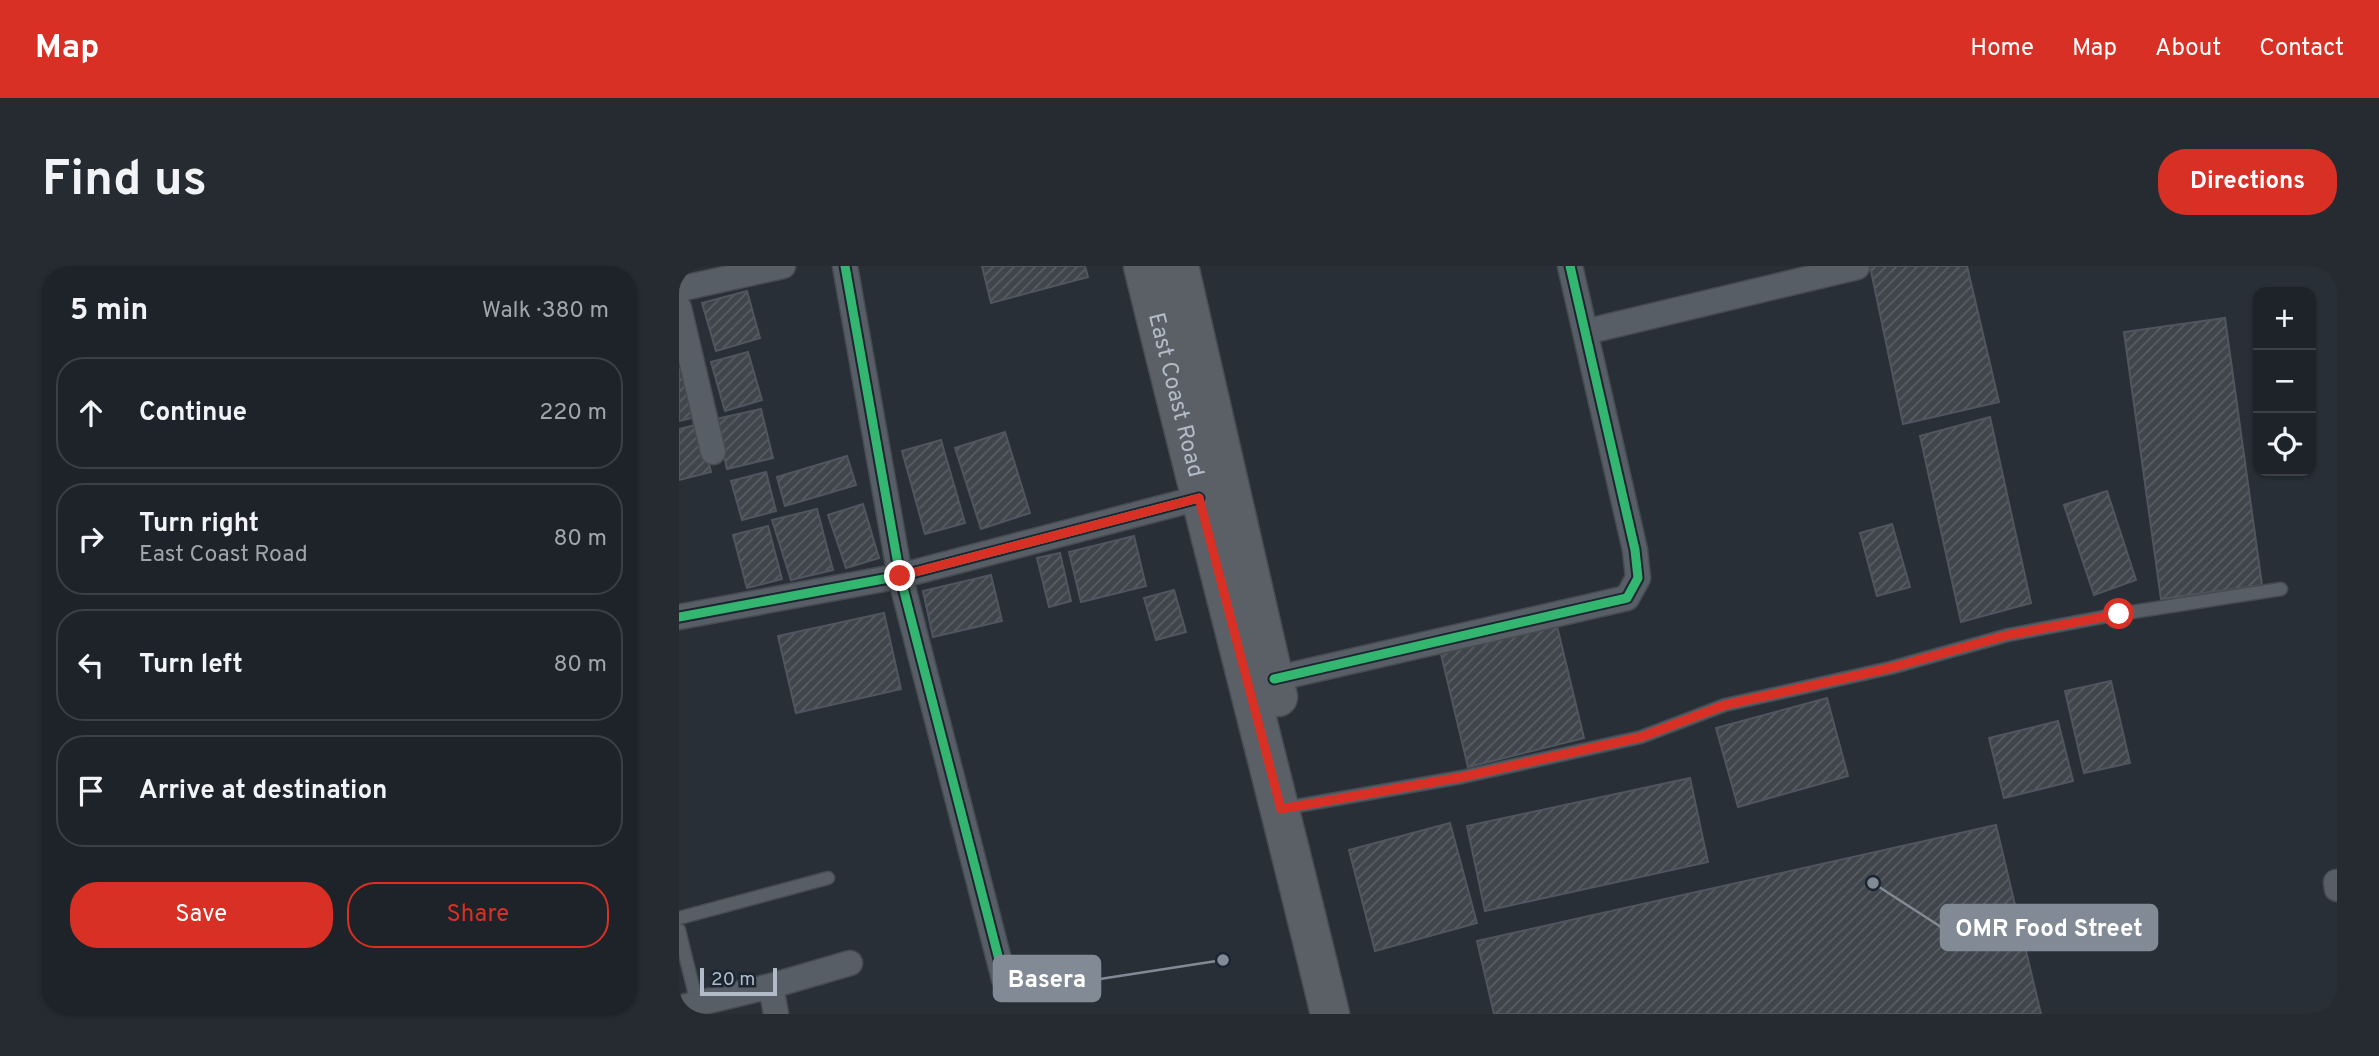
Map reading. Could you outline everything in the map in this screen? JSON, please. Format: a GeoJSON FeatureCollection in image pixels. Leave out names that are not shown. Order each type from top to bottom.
{"type":"FeatureCollection","features":[{"type":"Feature","properties":{"kind":"main road","name":"East Coast Road"},"geometry":{"type":"LineString","coordinates":[[1143,266],[1199,498],[1352,1014]]}},
{"type":"Feature","properties":{"kind":"main road","name":"East Coast Road"},"geometry":{"type":"LineString","coordinates":[[1179,266],[1274,679],[1292,807],[1331,1014]]}},
{"type":"Feature","properties":{"kind":"street"},"geometry":{"type":"LineString","coordinates":[[679,289],[783,266]]}},
{"type":"Feature","properties":{"kind":"street"},"geometry":{"type":"LineString","coordinates":[[845,266],[900,576],[1004,979]]}},
{"type":"Feature","properties":{"kind":"street"},"geometry":{"type":"LineString","coordinates":[[1274,679],[1627,598],[1638,578],[1636,550],[1570,266]]}},
{"type":"Feature","properties":{"kind":"street"},"geometry":{"type":"LineString","coordinates":[[1585,332],[1857,267]]}},
{"type":"Feature","properties":{"kind":"street"},"geometry":{"type":"LineString","coordinates":[[679,308],[713,452]]}},
{"type":"Feature","properties":{"kind":"street"},"geometry":{"type":"LineString","coordinates":[[679,617],[900,576],[1199,498]]}},
{"type":"Feature","properties":{"kind":"street"},"geometry":{"type":"LineString","coordinates":[[688,1005],[771,986],[850,963]]}},
{"type":"Feature","properties":{"kind":"street"},"geometry":{"type":"LineString","coordinates":[[771,986],[776,1014]]}},
{"type":"Feature","properties":{"kind":"lane"},"geometry":{"type":"LineString","coordinates":[[1292,807],[1462,777],[1641,737],[1725,705],[1890,668],[2008,635],[2131,611],[2281,589]]}},
{"type":"Feature","properties":{"kind":"lane"},"geometry":{"type":"LineString","coordinates":[[679,918],[828,878]]}},
{"type":"Feature","properties":{"kind":"lane"},"geometry":{"type":"LineString","coordinates":[[679,930],[688,1005]]}},
{"type":"Feature","properties":{"kind":"building"},"geometry":{"type":"Polygon","coordinates":[[[982,266],[1085,266],[1088,277],[991,303],[982,266]]]}},
{"type":"Feature","properties":{"kind":"building"},"geometry":{"type":"Polygon","coordinates":[[[1870,266],[1967,266],[1999,402],[1903,424],[1870,266]]]}},
{"type":"Feature","properties":{"kind":"building"},"geometry":{"type":"Polygon","coordinates":[[[747,291],[760,338],[716,351],[702,303],[747,291]]]}},
{"type":"Feature","properties":{"kind":"building"},"geometry":{"type":"Polygon","coordinates":[[[2225,318],[2262,585],[2161,599],[2124,332],[2225,318]]]}},
{"type":"Feature","properties":{"kind":"building"},"geometry":{"type":"Polygon","coordinates":[[[748,352],[762,400],[725,411],[711,362],[748,352]]]}},
{"type":"Feature","properties":{"kind":"building"},"geometry":{"type":"Polygon","coordinates":[[[685,368],[696,417],[679,421],[679,369],[685,368]]]}},
{"type":"Feature","properties":{"kind":"building"},"geometry":{"type":"Polygon","coordinates":[[[761,409],[773,458],[727,469],[716,419],[761,409]]]}},
{"type":"Feature","properties":{"kind":"building"},"geometry":{"type":"Polygon","coordinates":[[[1990,417],[2031,603],[1961,622],[1920,436],[1990,417]]]}},
{"type":"Feature","properties":{"kind":"building"},"geometry":{"type":"Polygon","coordinates":[[[699,424],[711,472],[679,480],[679,429],[699,424]]]}},
{"type":"Feature","properties":{"kind":"building"},"geometry":{"type":"Polygon","coordinates":[[[1005,432],[1030,513],[981,529],[955,448],[1005,432]]]}},
{"type":"Feature","properties":{"kind":"building"},"geometry":{"type":"Polygon","coordinates":[[[941,440],[965,523],[925,534],[902,451],[941,440]]]}},
{"type":"Feature","properties":{"kind":"building"},"geometry":{"type":"Polygon","coordinates":[[[847,456],[856,485],[785,506],[777,477],[847,456]]]}},
{"type":"Feature","properties":{"kind":"building"},"geometry":{"type":"Polygon","coordinates":[[[766,472],[776,511],[742,520],[731,481],[766,472]]]}},
{"type":"Feature","properties":{"kind":"building"},"geometry":{"type":"Polygon","coordinates":[[[2107,491],[2136,580],[2094,595],[2064,505],[2107,491]]]}},
{"type":"Feature","properties":{"kind":"building"},"geometry":{"type":"Polygon","coordinates":[[[863,504],[879,558],[846,568],[828,515],[863,504]]]}},
{"type":"Feature","properties":{"kind":"building"},"geometry":{"type":"Polygon","coordinates":[[[817,509],[833,570],[791,580],[772,520],[817,509]]]}},
{"type":"Feature","properties":{"kind":"building"},"geometry":{"type":"Polygon","coordinates":[[[1892,524],[1910,587],[1877,596],[1860,533],[1892,524]]]}},
{"type":"Feature","properties":{"kind":"building"},"geometry":{"type":"Polygon","coordinates":[[[768,526],[782,579],[747,588],[733,535],[768,526]]]}},
{"type":"Feature","properties":{"kind":"building"},"geometry":{"type":"Polygon","coordinates":[[[1134,536],[1146,586],[1081,602],[1069,552],[1134,536]]]}},
{"type":"Feature","properties":{"kind":"building"},"geometry":{"type":"Polygon","coordinates":[[[1060,553],[1071,601],[1049,607],[1037,558],[1060,553]]]}},
{"type":"Feature","properties":{"kind":"building"},"geometry":{"type":"Polygon","coordinates":[[[991,575],[1002,621],[933,637],[923,591],[991,575]]]}},
{"type":"Feature","properties":{"kind":"building"},"geometry":{"type":"Polygon","coordinates":[[[1174,590],[1186,632],[1156,640],[1144,598],[1174,590]]]}},
{"type":"Feature","properties":{"kind":"building"},"geometry":{"type":"Polygon","coordinates":[[[884,613],[901,689],[796,713],[778,636],[884,613]]]}},
{"type":"Feature","properties":{"kind":"building"},"geometry":{"type":"Polygon","coordinates":[[[1556,622],[1584,738],[1468,767],[1440,650],[1556,622]]]}},
{"type":"Feature","properties":{"kind":"building"},"geometry":{"type":"Polygon","coordinates":[[[2111,681],[2130,763],[2084,773],[2065,691],[2111,681]]]}},
{"type":"Feature","properties":{"kind":"building"},"geometry":{"type":"Polygon","coordinates":[[[1827,698],[1848,776],[1738,807],[1716,728],[1827,698]]]}},
{"type":"Feature","properties":{"kind":"building"},"geometry":{"type":"Polygon","coordinates":[[[2058,721],[2073,781],[2004,798],[1989,738],[2058,721]]]}},
{"type":"Feature","properties":{"kind":"building"},"geometry":{"type":"Polygon","coordinates":[[[1690,778],[1708,862],[1485,911],[1467,826],[1690,778]]]}},
{"type":"Feature","properties":{"kind":"building"},"geometry":{"type":"Polygon","coordinates":[[[1450,823],[1477,923],[1375,951],[1349,850],[1450,823]]]}},
{"type":"Feature","properties":{"kind":"building"},"geometry":{"type":"Polygon","coordinates":[[[1996,825],[2041,1014],[1494,1014],[1477,941],[1996,825]]]}},
{"type":"Feature","properties":{"kind":"cycle path"},"geometry":{"type":"LineString","coordinates":[[845,266],[900,576],[1004,979]]}},
{"type":"Feature","properties":{"kind":"cycle path"},"geometry":{"type":"LineString","coordinates":[[1274,679],[1627,598],[1638,578],[1635,550],[1570,266]]}},
{"type":"Feature","properties":{"kind":"cycle path"},"geometry":{"type":"LineString","coordinates":[[679,617],[900,576],[1199,498]]}},
{"type":"Feature","properties":{"kind":"place","name":"OMR Food Street"},"geometry":{"type":"Point","coordinates":[1873,883]}},
{"type":"Feature","properties":{"kind":"place","name":"Basera"},"geometry":{"type":"Point","coordinates":[1223,960]}},
{"type":"Feature","properties":{"kind":"route"},"geometry":{"type":"LineString","coordinates":[[900,576],[1199,498],[1281,809],[1462,777],[1641,737],[1725,705],[1890,668],[2008,635],[2119,614]]}}]}
